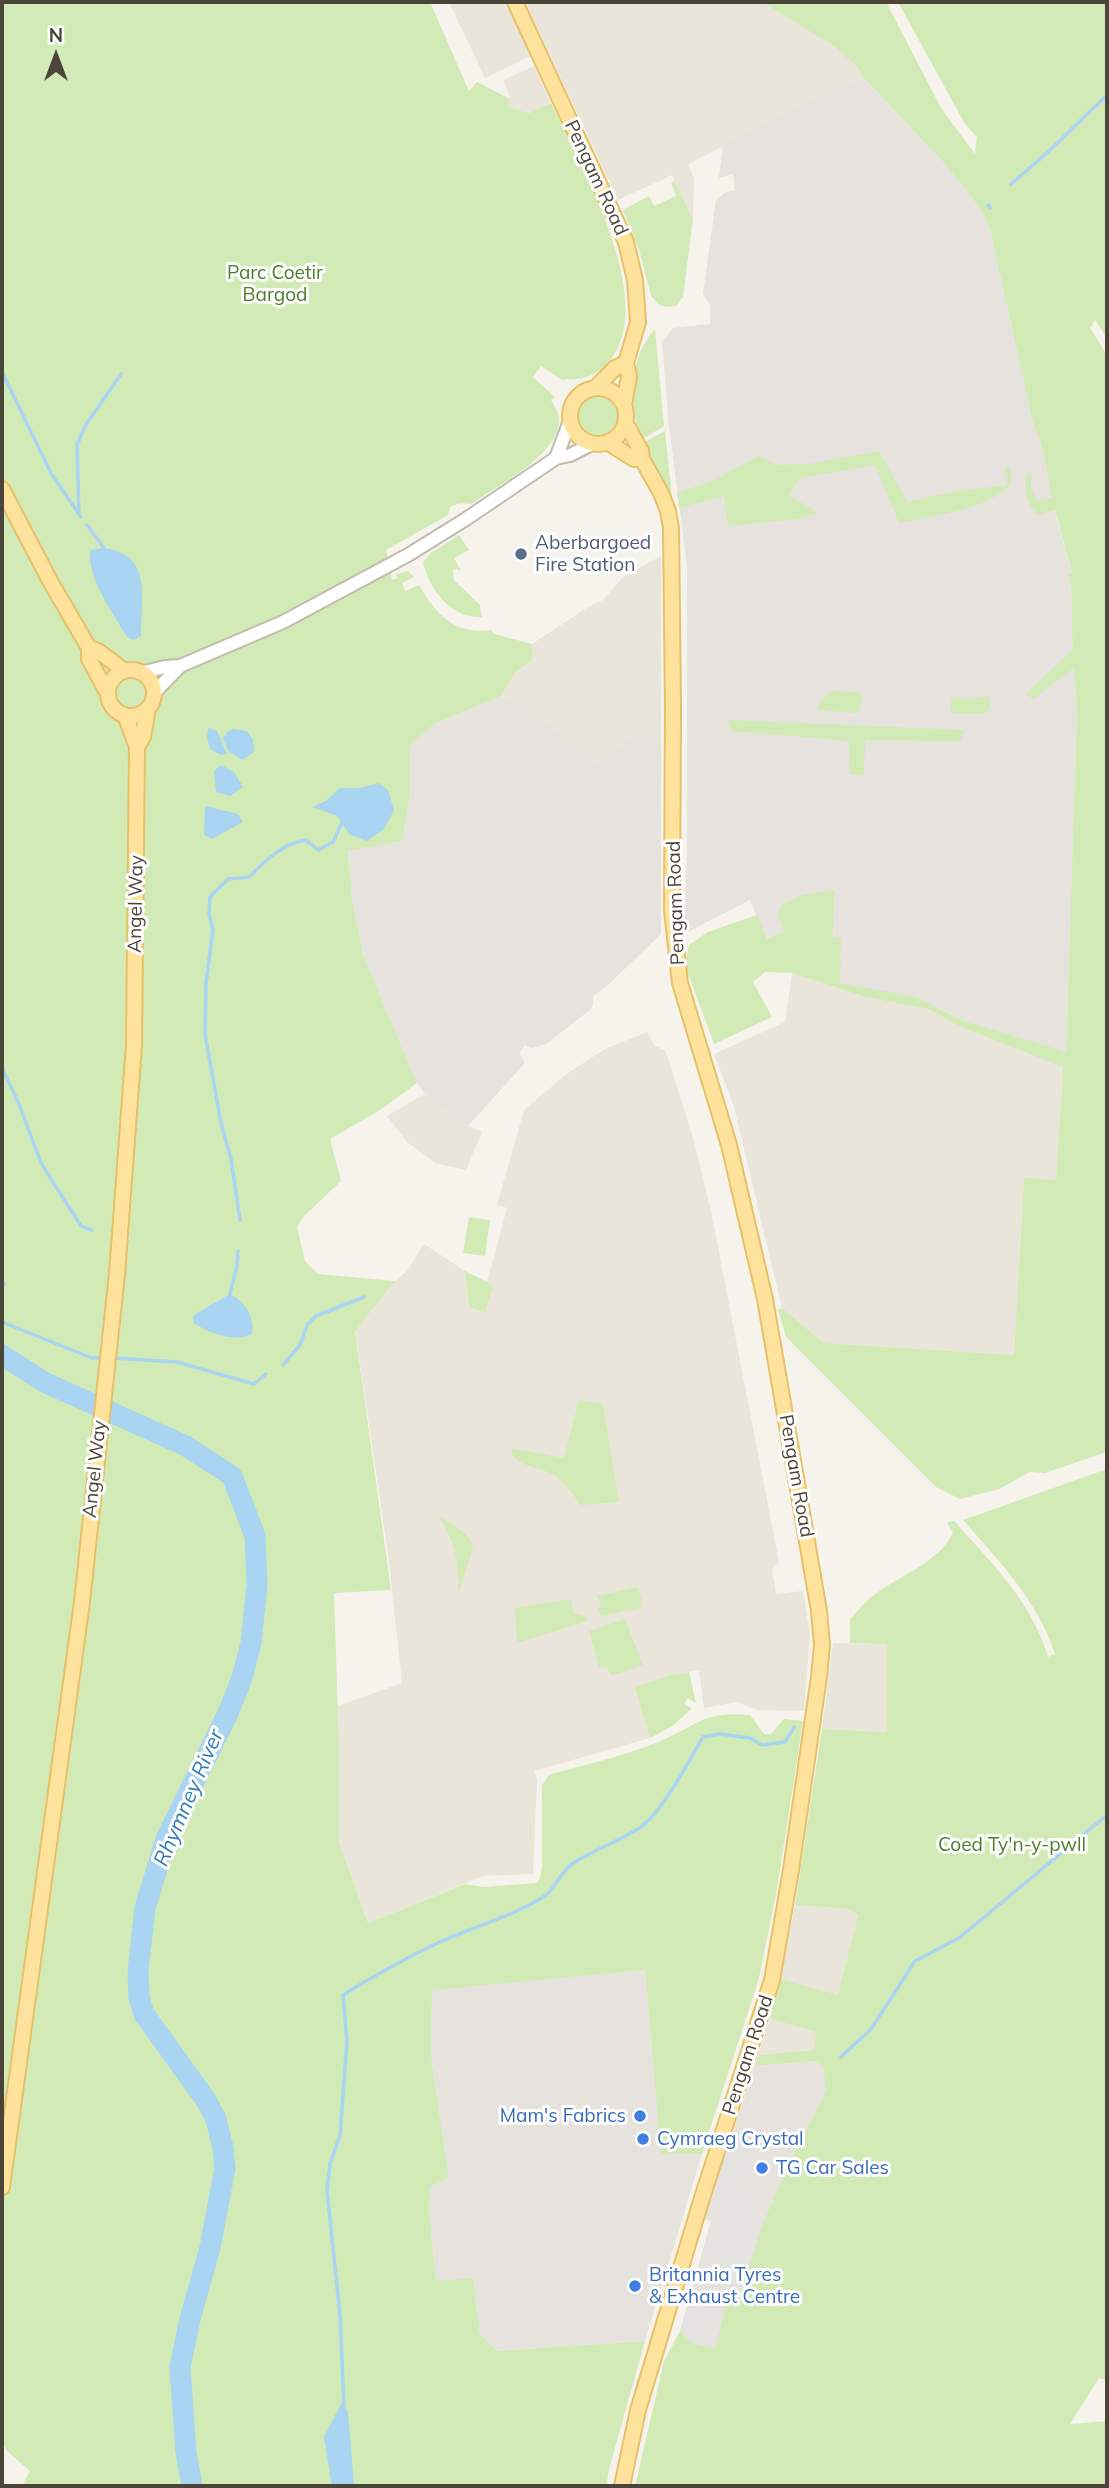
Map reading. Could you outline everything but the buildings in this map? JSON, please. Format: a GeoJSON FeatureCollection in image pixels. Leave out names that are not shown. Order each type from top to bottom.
{"type":"FeatureCollection","features":[{"type":"Feature","properties":{"kind":"main road","name":"Pengam Road"},"geometry":{"type":"LineString","coordinates":[[514,2],[626,242],[635,280],[638,312],[635,338],[626,363],[629,376],[624,405]]}},
{"type":"Feature","properties":{"kind":"main road"},"geometry":{"type":"LineString","coordinates":[[595,388],[615,368],[626,363]]}},
{"type":"Feature","properties":{"kind":"main road"},"geometry":{"type":"LineString","coordinates":[[600,443],[617,436],[625,422],[624,405],[615,393],[595,388],[584,391],[577,397],[570,413],[570,421],[579,436],[634,459],[642,459]]}},
{"type":"Feature","properties":{"kind":"main road","name":"Pengam Road"},"geometry":{"type":"LineString","coordinates":[[622,2486],[638,2410],[772,1980],[812,1732],[822,1645],[817,1598],[765,1299],[729,1145],[680,984],[672,911],[674,707],[671,528],[661,493],[625,422]]}},
{"type":"Feature","properties":{"kind":"main road"},"geometry":{"type":"LineString","coordinates":[[2,489],[89,649],[89,659],[113,708],[125,715],[137,715],[148,708],[153,694],[150,681],[140,673],[125,671],[98,651],[89,649]]}},
{"type":"Feature","properties":{"kind":"main road"},"geometry":{"type":"LineString","coordinates":[[108,694],[113,680],[125,671]]}},
{"type":"Feature","properties":{"kind":"main road","name":"Angel Way"},"geometry":{"type":"LineString","coordinates":[[137,747],[143,737],[148,708]]}},
{"type":"Feature","properties":{"kind":"main road","name":"Angel Way"},"geometry":{"type":"LineString","coordinates":[[2,2187],[74,1666],[117,1274],[134,1045],[137,747],[125,715]]}},
{"type":"Feature","properties":{"kind":"street"},"geometry":{"type":"LineString","coordinates":[[556,457],[570,421]]}},
{"type":"Feature","properties":{"kind":"street"},"geometry":{"type":"LineString","coordinates":[[140,673],[180,666],[283,622],[408,555],[556,457],[570,455],[600,443]]}},
{"type":"Feature","properties":{"kind":"street"},"geometry":{"type":"LineString","coordinates":[[153,694],[180,666]]}},
{"type":"Feature","properties":{"kind":"shaded area"},"geometry":{"type":"Polygon","coordinates":[[[449,2],[505,2],[531,56],[485,78],[449,2]]]}},
{"type":"Feature","properties":{"kind":"shaded area"},"geometry":{"type":"Polygon","coordinates":[[[525,2],[762,2],[838,48],[863,77],[688,164],[694,178],[693,219],[672,175],[618,200],[525,2]]]}},
{"type":"Feature","properties":{"kind":"shaded area"},"geometry":{"type":"Polygon","coordinates":[[[534,66],[551,103],[529,113],[508,107],[510,97],[503,80],[534,66]]]}},
{"type":"Feature","properties":{"kind":"shaded area"},"geometry":{"type":"Polygon","coordinates":[[[863,77],[941,160],[985,217],[990,229],[1033,423],[1041,443],[1056,516],[1072,574],[1068,576],[1071,587],[1077,710],[1066,1053],[962,1020],[939,1008],[839,983],[841,939],[833,938],[835,890],[785,931],[766,939],[750,900],[684,934],[687,855],[687,565],[669,426],[662,342],[673,328],[710,324],[710,304],[703,294],[716,200],[724,193],[735,190],[733,174],[719,178],[723,145],[863,77]]]}},
{"type":"Feature","properties":{"kind":"shaded area"},"geometry":{"type":"Polygon","coordinates":[[[661,556],[661,714],[596,765],[501,696],[515,673],[532,660],[532,644],[603,600],[623,577],[661,556]]]}},
{"type":"Feature","properties":{"kind":"shaded area"},"geometry":{"type":"Polygon","coordinates":[[[501,696],[527,708],[596,765],[661,714],[661,934],[593,996],[590,1010],[546,1044],[531,1048],[525,1045],[519,1054],[524,1064],[468,1126],[425,1094],[417,1083],[363,955],[352,898],[348,850],[402,841],[410,797],[410,745],[434,724],[501,696]]]}},
{"type":"Feature","properties":{"kind":"shaded area"},"geometry":{"type":"Polygon","coordinates":[[[792,973],[865,997],[928,1009],[959,1026],[1063,1066],[1056,1180],[1024,1179],[1014,1355],[824,1343],[782,1308],[734,1107],[714,1054],[785,1022],[792,973]]]}},
{"type":"Feature","properties":{"kind":"shaded area"},"geometry":{"type":"Polygon","coordinates":[[[647,1032],[655,1046],[665,1050],[668,1058],[694,1141],[712,1216],[779,1562],[772,1570],[776,1594],[803,1591],[810,1635],[804,1711],[757,1710],[737,1702],[704,1708],[699,1670],[667,1676],[636,1687],[650,1738],[534,1771],[537,1779],[533,1874],[483,1876],[368,1923],[339,1842],[338,1706],[402,1683],[388,1554],[355,1330],[395,1281],[408,1270],[424,1244],[465,1271],[469,1307],[492,1285],[487,1283],[507,1208],[497,1205],[524,1110],[568,1073],[605,1049],[647,1032]]]}},
{"type":"Feature","properties":{"kind":"shaded area"},"geometry":{"type":"Polygon","coordinates":[[[425,1094],[468,1126],[482,1132],[466,1170],[435,1163],[407,1142],[387,1116],[425,1094]]]}},
{"type":"Feature","properties":{"kind":"shaded area"},"geometry":{"type":"Polygon","coordinates":[[[833,1643],[887,1644],[887,1732],[822,1729],[833,1643]]]}},
{"type":"Feature","properties":{"kind":"shaded area"},"geometry":{"type":"Polygon","coordinates":[[[795,1905],[848,1909],[858,1915],[838,1996],[780,1979],[795,1905]]]}},
{"type":"Feature","properties":{"kind":"shaded area"},"geometry":{"type":"Polygon","coordinates":[[[645,1970],[661,2153],[702,2154],[645,2341],[497,2351],[480,2334],[473,2278],[436,2282],[429,2211],[430,2187],[449,2178],[431,2056],[432,1989],[645,1970]]]}},
{"type":"Feature","properties":{"kind":"shaded area"},"geometry":{"type":"Polygon","coordinates":[[[770,2019],[817,2032],[814,2050],[758,2055],[770,2019]]]}},
{"type":"Feature","properties":{"kind":"shaded area"},"geometry":{"type":"Polygon","coordinates":[[[814,2061],[823,2066],[826,2091],[763,2222],[739,2298],[680,2331],[711,2221],[704,2219],[755,2066],[814,2061]]]}},
{"type":"Feature","properties":{"kind":"shaded area"},"geometry":{"type":"Polygon","coordinates":[[[733,2130],[761,2139],[744,2194],[772,2202],[739,2298],[728,2296],[715,2349],[693,2343],[680,2331],[711,2221],[720,2218],[725,2200],[715,2185],[733,2130]]]}},
{"type":"Feature","properties":{"kind":"green space","name":"Parc Coetir Bargod"},"geometry":{"type":"Polygon","coordinates":[[[2,2],[430,2],[469,91],[477,82],[510,99],[508,107],[529,113],[551,103],[594,194],[620,266],[625,300],[623,331],[612,358],[597,372],[585,377],[565,379],[565,382],[541,366],[533,377],[555,397],[551,400],[559,420],[550,445],[527,467],[500,486],[471,504],[450,507],[448,515],[386,550],[392,580],[397,578],[396,574],[408,571],[414,577],[402,583],[405,591],[419,585],[439,613],[456,626],[478,631],[491,630],[494,634],[532,644],[532,660],[515,673],[501,696],[434,724],[410,745],[410,797],[402,841],[348,851],[352,898],[363,955],[417,1083],[380,1110],[330,1139],[341,1181],[304,1216],[297,1227],[305,1261],[318,1274],[395,1281],[355,1331],[391,1590],[334,1593],[339,1842],[368,1923],[465,1884],[484,1887],[537,1883],[542,1867],[542,1785],[549,1775],[640,1749],[720,1715],[750,1715],[764,1734],[771,1734],[784,1719],[803,1721],[777,1889],[759,1978],[702,2154],[661,2154],[645,1970],[432,1990],[431,2056],[449,2178],[430,2187],[429,2211],[436,2281],[473,2278],[480,2334],[497,2351],[645,2341],[608,2473],[607,2486],[22,2486],[30,2471],[7,2451],[2,2441],[2,2]]]}},
{"type":"Feature","properties":{"kind":"green space"},"geometry":{"type":"Polygon","coordinates":[[[762,2],[886,2],[941,108],[975,154],[977,137],[965,124],[898,2],[1107,2],[1107,338],[1095,320],[1090,328],[1107,355],[1107,1452],[1045,1473],[1030,1472],[999,1489],[960,1499],[936,1487],[786,1337],[778,1310],[782,1308],[824,1343],[1014,1355],[1024,1178],[1056,1180],[1063,1067],[959,1026],[928,1009],[865,997],[792,973],[765,972],[753,982],[772,1017],[714,1044],[685,965],[689,945],[708,932],[757,915],[767,939],[784,931],[778,915],[782,904],[803,895],[835,890],[833,937],[841,938],[840,983],[916,997],[962,1020],[1066,1052],[1077,710],[1074,668],[1033,699],[1026,694],[1073,649],[1071,587],[1068,575],[1072,573],[1055,510],[1038,515],[1030,506],[1027,496],[1026,473],[1031,473],[1031,488],[1037,500],[1052,498],[985,217],[941,160],[863,77],[858,68],[837,48],[762,2]]]}},
{"type":"Feature","properties":{"kind":"green space"},"geometry":{"type":"Polygon","coordinates":[[[675,181],[693,219],[683,297],[676,306],[665,307],[651,296],[640,253],[623,210],[649,196],[654,206],[676,196],[671,183],[675,181]]]}},
{"type":"Feature","properties":{"kind":"green space"},"geometry":{"type":"Polygon","coordinates":[[[655,329],[664,426],[641,440],[634,412],[633,382],[640,353],[655,329]]]}},
{"type":"Feature","properties":{"kind":"green space"},"geometry":{"type":"Polygon","coordinates":[[[598,395],[606,396],[612,401],[617,407],[617,423],[612,429],[606,434],[598,435],[590,434],[584,429],[579,423],[578,415],[579,407],[584,401],[590,396],[598,395]]]}},
{"type":"Feature","properties":{"kind":"green space"},"geometry":{"type":"Polygon","coordinates":[[[665,431],[672,498],[643,443],[665,431]]]}},
{"type":"Feature","properties":{"kind":"green space"},"geometry":{"type":"Polygon","coordinates":[[[879,451],[907,502],[952,492],[1007,485],[1005,468],[1011,469],[1011,485],[1000,494],[973,506],[899,523],[875,465],[800,478],[789,495],[818,513],[797,519],[728,526],[724,496],[679,508],[677,493],[715,480],[758,456],[777,465],[808,464],[879,451]]]}},
{"type":"Feature","properties":{"kind":"green space"},"geometry":{"type":"Polygon","coordinates":[[[459,535],[469,550],[454,558],[461,571],[453,571],[454,580],[480,605],[482,617],[471,616],[451,608],[436,592],[423,562],[431,553],[459,535]]]}},
{"type":"Feature","properties":{"kind":"green space"},"geometry":{"type":"Polygon","coordinates":[[[831,691],[859,692],[862,696],[860,710],[856,713],[818,710],[818,705],[831,691]]]}},
{"type":"Feature","properties":{"kind":"green space"},"geometry":{"type":"Polygon","coordinates":[[[989,696],[990,708],[984,714],[951,713],[951,698],[989,696]]]}},
{"type":"Feature","properties":{"kind":"green space"},"geometry":{"type":"Polygon","coordinates":[[[728,720],[965,730],[960,741],[865,740],[864,775],[850,775],[849,741],[731,731],[728,720]]]}},
{"type":"Feature","properties":{"kind":"green space"},"geometry":{"type":"Polygon","coordinates":[[[469,1217],[490,1220],[485,1256],[463,1253],[469,1217]]]}},
{"type":"Feature","properties":{"kind":"green space"},"geometry":{"type":"Polygon","coordinates":[[[465,1271],[493,1285],[485,1312],[469,1307],[465,1271]]]}},
{"type":"Feature","properties":{"kind":"green space"},"geometry":{"type":"Polygon","coordinates":[[[579,1400],[603,1404],[619,1502],[580,1505],[558,1478],[524,1464],[512,1455],[512,1448],[564,1458],[579,1400]]]}},
{"type":"Feature","properties":{"kind":"green space","name":"Coed Ty'n-y-pwll"},"geometry":{"type":"Polygon","coordinates":[[[1107,1469],[1107,2380],[1099,2378],[1070,2424],[1107,2421],[1107,2486],[635,2486],[664,2361],[680,2331],[693,2343],[715,2348],[728,2295],[739,2298],[763,2222],[826,2091],[823,2066],[814,2061],[755,2066],[758,2055],[814,2050],[816,2032],[770,2019],[780,1979],[838,1995],[858,1915],[848,1909],[795,1905],[822,1729],[887,1732],[887,1644],[850,1643],[850,1619],[871,1597],[937,1553],[953,1533],[947,1522],[954,1521],[1021,1601],[1032,1618],[1048,1657],[1055,1654],[1039,1616],[1028,1599],[963,1520],[1107,1469]]]}},
{"type":"Feature","properties":{"kind":"green space"},"geometry":{"type":"Polygon","coordinates":[[[438,1515],[463,1532],[473,1547],[458,1596],[455,1554],[449,1534],[438,1515]]]}},
{"type":"Feature","properties":{"kind":"green space"},"geometry":{"type":"Polygon","coordinates":[[[638,1587],[643,1607],[601,1616],[598,1610],[601,1602],[596,1596],[638,1587]]]}},
{"type":"Feature","properties":{"kind":"green space"},"geometry":{"type":"Polygon","coordinates":[[[571,1599],[573,1613],[586,1616],[588,1621],[517,1643],[515,1608],[571,1599]]]}},
{"type":"Feature","properties":{"kind":"green space"},"geometry":{"type":"Polygon","coordinates":[[[625,1619],[643,1665],[611,1676],[607,1666],[599,1667],[589,1631],[625,1619]]]}},
{"type":"Feature","properties":{"kind":"green space"},"geometry":{"type":"Polygon","coordinates":[[[689,1672],[696,1703],[688,1698],[684,1704],[692,1708],[674,1725],[650,1738],[635,1687],[689,1672]]]}},
{"type":"Feature","properties":{"kind":"water"},"geometry":{"type":"Polygon","coordinates":[[[104,548],[120,552],[130,559],[141,580],[141,636],[134,640],[127,637],[102,595],[93,572],[90,550],[104,548]]]}},
{"type":"Feature","properties":{"kind":"water"},"geometry":{"type":"Polygon","coordinates":[[[208,728],[217,731],[227,754],[221,755],[210,749],[208,728]]]}},
{"type":"Feature","properties":{"kind":"water"},"geometry":{"type":"Polygon","coordinates":[[[233,729],[247,731],[253,740],[254,752],[242,760],[228,751],[223,738],[233,729]]]}},
{"type":"Feature","properties":{"kind":"water"},"geometry":{"type":"Polygon","coordinates":[[[221,765],[234,772],[243,787],[230,796],[216,792],[214,771],[221,765]]]}},
{"type":"Feature","properties":{"kind":"water"},"geometry":{"type":"Polygon","coordinates":[[[379,783],[388,790],[394,810],[384,829],[367,841],[349,834],[337,816],[312,807],[326,801],[340,788],[359,788],[379,783]]]}},
{"type":"Feature","properties":{"kind":"water"},"geometry":{"type":"Polygon","coordinates":[[[205,806],[238,814],[243,822],[212,839],[204,835],[205,806]]]}},
{"type":"Feature","properties":{"kind":"water"},"geometry":{"type":"Polygon","coordinates":[[[230,1294],[248,1310],[253,1327],[252,1334],[246,1337],[222,1336],[193,1322],[197,1313],[230,1294]]]}},
{"type":"Feature","properties":{"kind":"water"},"geometry":{"type":"Polygon","coordinates":[[[342,2402],[348,2412],[354,2486],[332,2486],[324,2437],[342,2402]]]}},
{"type":"Feature","properties":{"kind":"waterway"},"geometry":{"type":"LineString","coordinates":[[1011,184],[1107,95]]}},
{"type":"Feature","properties":{"kind":"waterway"},"geometry":{"type":"LineString","coordinates":[[989,205],[990,208]]}},
{"type":"Feature","properties":{"kind":"waterway"},"geometry":{"type":"LineString","coordinates":[[2,372],[52,475],[81,517]]}},
{"type":"Feature","properties":{"kind":"waterway"},"geometry":{"type":"LineString","coordinates":[[79,513],[77,445],[85,426],[121,374]]}},
{"type":"Feature","properties":{"kind":"waterway"},"geometry":{"type":"LineString","coordinates":[[87,525],[104,548]]}},
{"type":"Feature","properties":{"kind":"waterway"},"geometry":{"type":"LineString","coordinates":[[240,1220],[231,1159],[221,1123],[205,1034],[206,983],[213,930],[209,913],[210,897],[228,879],[249,877],[268,859],[290,845],[306,840],[318,850],[333,842],[342,823]]}},
{"type":"Feature","properties":{"kind":"waterway"},"geometry":{"type":"LineString","coordinates":[[2,1068],[41,1163],[81,1226],[92,1230]]}},
{"type":"Feature","properties":{"kind":"waterway"},"geometry":{"type":"LineString","coordinates":[[230,1294],[238,1251]]}},
{"type":"Feature","properties":{"kind":"waterway"},"geometry":{"type":"LineString","coordinates":[[283,1365],[300,1345],[307,1325],[316,1316],[364,1297]]}},
{"type":"Feature","properties":{"kind":"waterway"},"geometry":{"type":"LineString","coordinates":[[2,1322],[92,1358],[105,1358]]}},
{"type":"Feature","properties":{"kind":"waterway","name":"Rhymney River"},"geometry":{"type":"LineString","coordinates":[[2,1355],[44,1382],[186,1446],[232,1476],[255,1536],[257,1585],[251,1643],[242,1678],[229,1711],[166,1839],[145,1908],[138,1971],[139,1997],[144,2014],[206,2100],[216,2119],[223,2148],[225,2168],[210,2248],[180,2367],[186,2452],[192,2486]]}},
{"type":"Feature","properties":{"kind":"waterway"},"geometry":{"type":"LineString","coordinates":[[113,1358],[177,1362],[254,1384],[266,1374]]}},
{"type":"Feature","properties":{"kind":"waterway"},"geometry":{"type":"LineString","coordinates":[[344,2405],[340,2315],[327,2190],[330,2164],[340,2135],[347,2042],[343,1995],[429,1947],[545,1896],[572,1864],[630,1834],[647,1822],[674,1787],[703,1737],[720,1734],[750,1738],[762,1745],[785,1742],[794,1727]]}},
{"type":"Feature","properties":{"kind":"waterway"},"geometry":{"type":"LineString","coordinates":[[841,2057],[871,2029],[915,1961],[959,1938],[1107,1815]]}},
{"type":"Feature","properties":{"kind":"place","name":"Aberbargoed Fire Station"},"geometry":{"type":"Point","coordinates":[521,554]}},
{"type":"Feature","properties":{"kind":"place","name":"Mam's Fabrics"},"geometry":{"type":"Point","coordinates":[640,2116]}},
{"type":"Feature","properties":{"kind":"place","name":"Cymraeg Crystal"},"geometry":{"type":"Point","coordinates":[643,2139]}},
{"type":"Feature","properties":{"kind":"place","name":"TG Car Sales"},"geometry":{"type":"Point","coordinates":[762,2168]}},
{"type":"Feature","properties":{"kind":"place","name":"Britannia Tyres & Exhaust Centre"},"geometry":{"type":"Point","coordinates":[635,2286]}}]}
